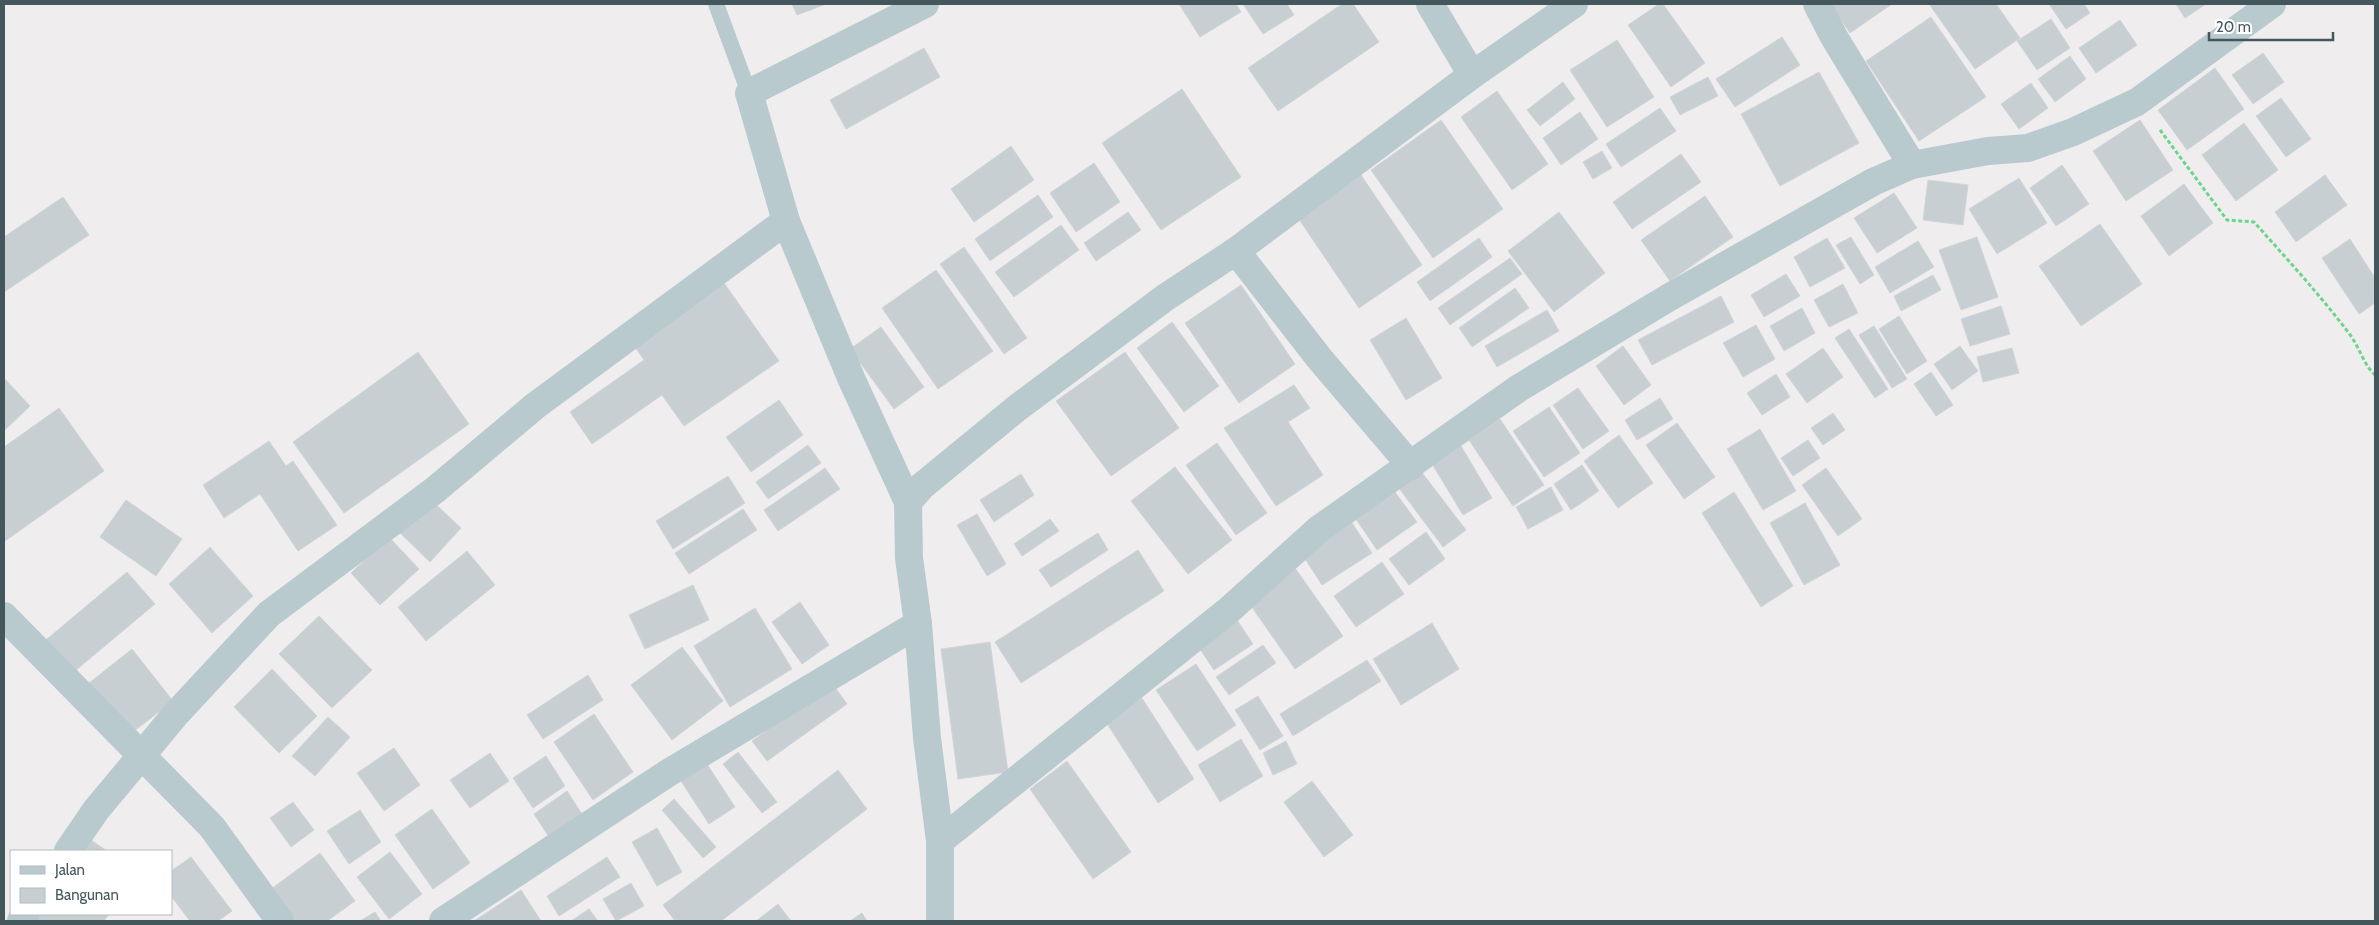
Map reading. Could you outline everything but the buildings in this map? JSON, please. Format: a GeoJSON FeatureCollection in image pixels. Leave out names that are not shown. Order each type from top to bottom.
{"type":"FeatureCollection","features":[{"type":"Feature","properties":{"kind":"street"},"geometry":{"type":"LineString","coordinates":[[925,4],[749,93],[786,221],[851,378],[908,502],[909,558],[918,624],[927,738],[940,841],[940,921]]}},
{"type":"Feature","properties":{"kind":"street"},"geometry":{"type":"LineString","coordinates":[[1430,4],[1472,75]]}},
{"type":"Feature","properties":{"kind":"street"},"geometry":{"type":"LineString","coordinates":[[908,502],[922,486],[1017,408],[1166,297],[1236,251],[1472,75],[1574,4]]}},
{"type":"Feature","properties":{"kind":"street"},"geometry":{"type":"LineString","coordinates":[[1817,4],[1834,37],[1912,165]]}},
{"type":"Feature","properties":{"kind":"street"},"geometry":{"type":"LineString","coordinates":[[940,841],[1229,610],[1319,529],[1411,466],[1519,388],[1652,307],[1873,182],[1912,165],[1988,151],[2028,148],[2073,132],[2137,102],[2272,4]]}},
{"type":"Feature","properties":{"kind":"street"},"geometry":{"type":"LineString","coordinates":[[69,850],[96,810],[141,755],[176,714],[270,614],[435,490],[536,406],[786,221]]}},
{"type":"Feature","properties":{"kind":"street"},"geometry":{"type":"LineString","coordinates":[[1236,251],[1319,358],[1411,466]]}},
{"type":"Feature","properties":{"kind":"street"},"geometry":{"type":"LineString","coordinates":[[4,616],[212,827],[280,921]]}},
{"type":"Feature","properties":{"kind":"street"},"geometry":{"type":"LineString","coordinates":[[443,921],[668,773],[918,624]]}},
{"type":"Feature","properties":{"kind":"lane"},"geometry":{"type":"LineString","coordinates":[[716,4],[749,93]]}},
{"type":"Feature","properties":{"kind":"path"},"geometry":{"type":"LineString","coordinates":[[2137,102],[2227,220],[2254,222],[2352,338],[2370,370],[2375,375]]}}]}
